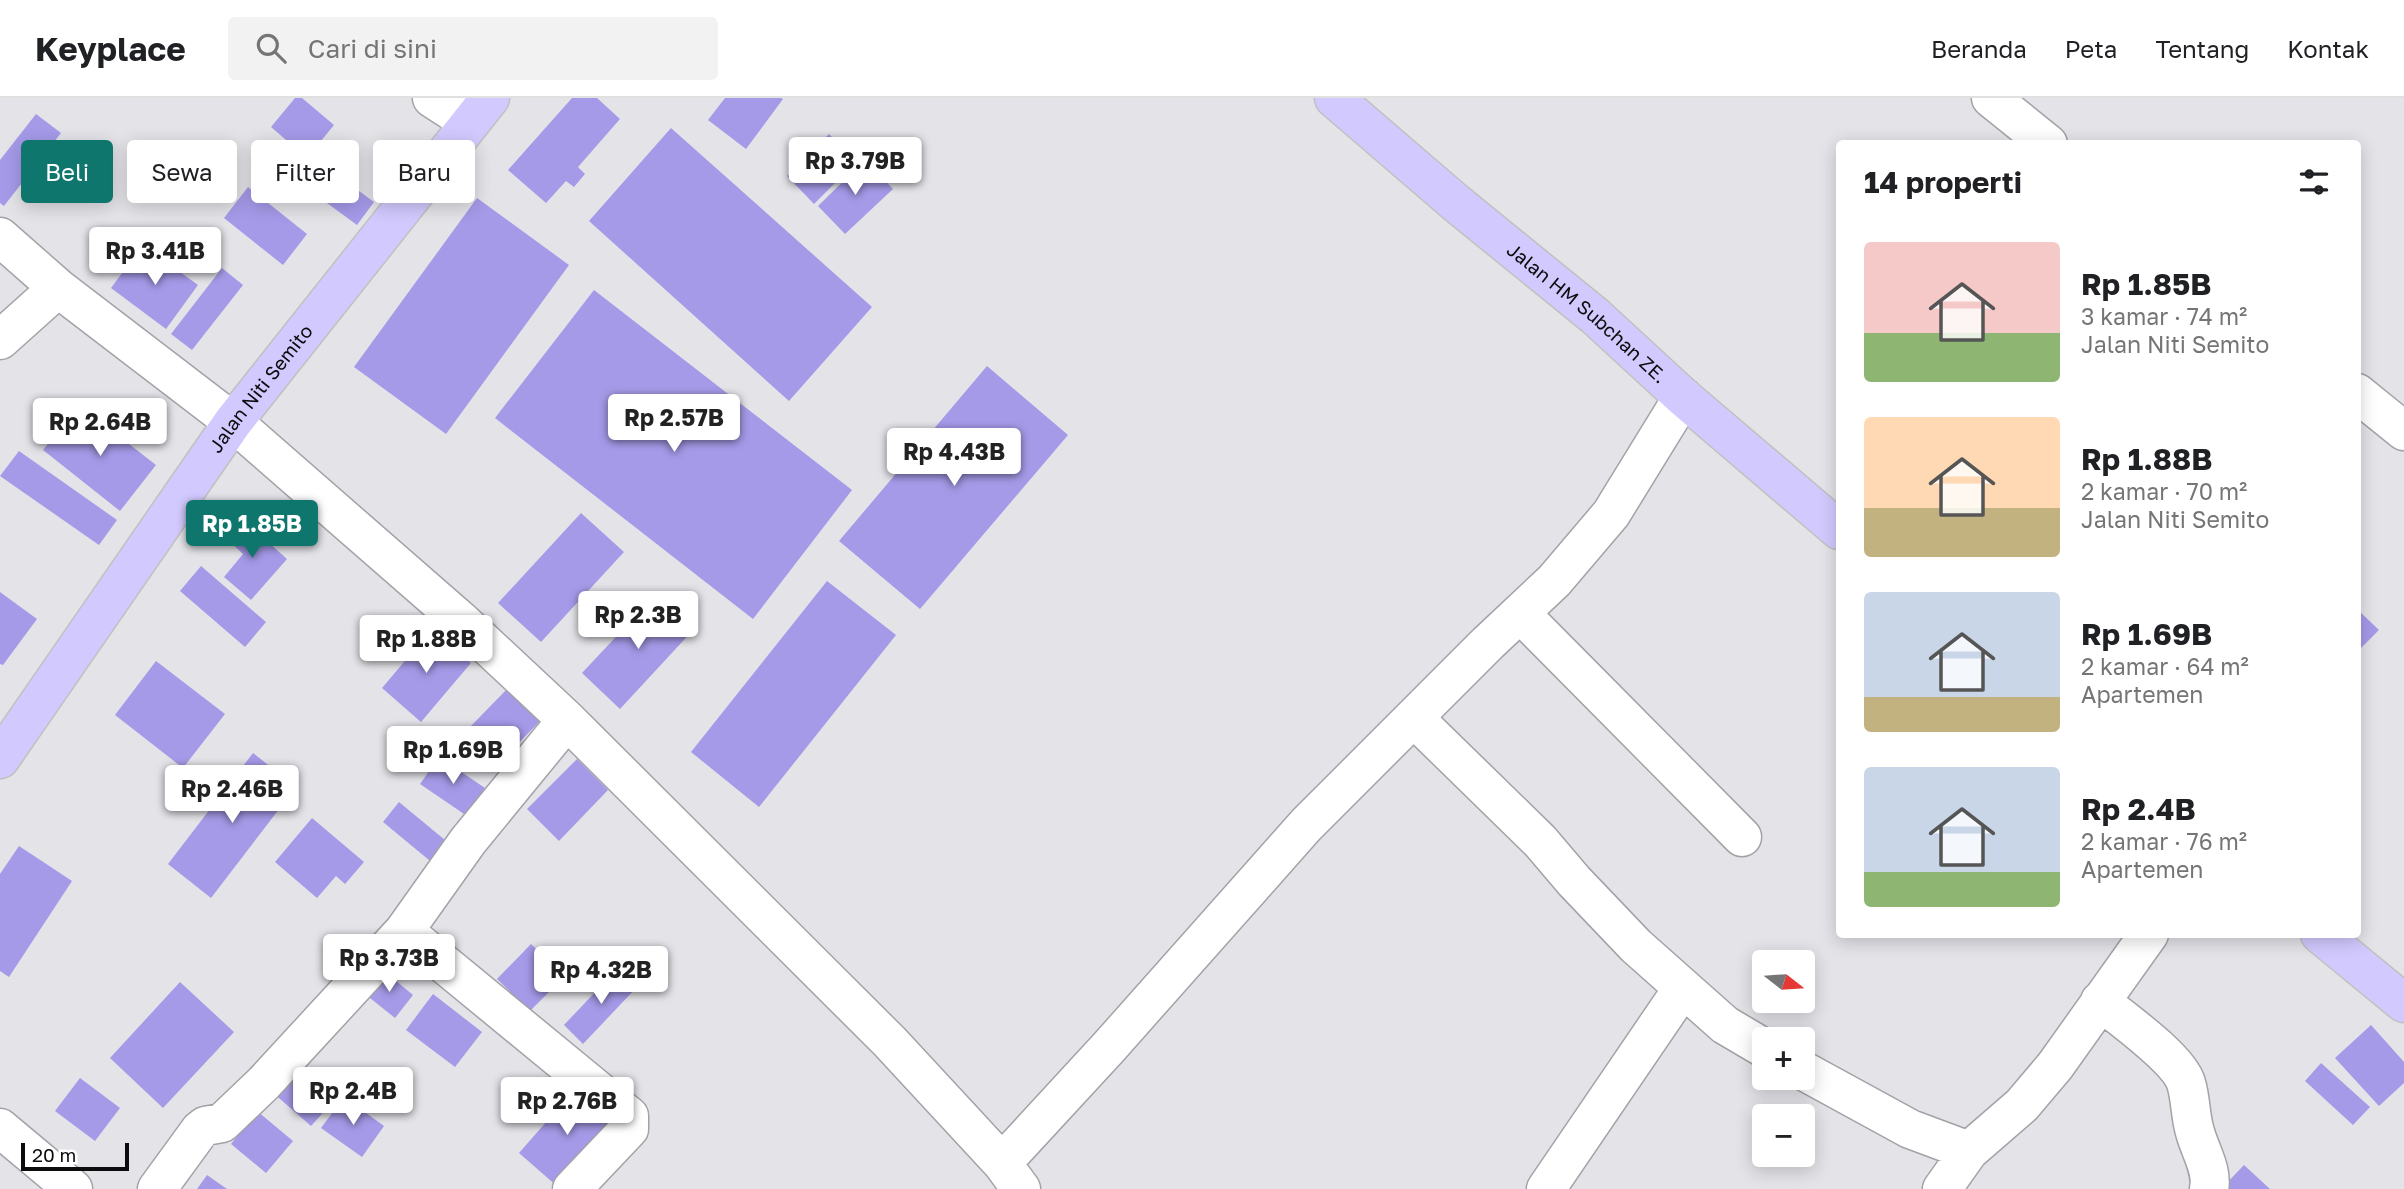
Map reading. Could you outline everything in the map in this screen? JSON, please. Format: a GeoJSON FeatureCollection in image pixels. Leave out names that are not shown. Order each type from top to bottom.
{"type":"FeatureCollection","features":[{"type":"Feature","properties":{"kind":"main road","name":"Jalan HM Subchan ZE."},"geometry":{"type":"LineString","coordinates":[[1334,98],[1456,203],[1595,316],[1683,397],[1836,527]]}},
{"type":"Feature","properties":{"kind":"main road","name":"Jalan Niti Semito"},"geometry":{"type":"LineString","coordinates":[[0,759],[233,422],[479,110]]}},
{"type":"Feature","properties":{"kind":"main road"},"geometry":{"type":"LineString","coordinates":[[2325,938],[2404,1003]]}},
{"type":"Feature","properties":{"kind":"street"},"geometry":{"type":"LineString","coordinates":[[432,98],[479,110]]}},
{"type":"Feature","properties":{"kind":"street"},"geometry":{"type":"LineString","coordinates":[[1992,98],[2043,140]]}},
{"type":"Feature","properties":{"kind":"street"},"geometry":{"type":"LineString","coordinates":[[0,237],[58,288],[233,422],[460,620],[566,720],[890,1042],[1011,1176],[1109,1047],[1306,825],[1387,742],[1415,719],[1554,581],[1611,514],[1683,397]]}},
{"type":"Feature","properties":{"kind":"street"},"geometry":{"type":"LineString","coordinates":[[0,340],[58,288]]}},
{"type":"Feature","properties":{"kind":"street"},"geometry":{"type":"LineString","coordinates":[[2361,396],[2404,431]]}},
{"type":"Feature","properties":{"kind":"street"},"geometry":{"type":"LineString","coordinates":[[1520,613],[1742,837]]}},
{"type":"Feature","properties":{"kind":"street"},"geometry":{"type":"LineString","coordinates":[[1415,719],[1540,841],[1636,946],[1725,1025],[1752,1041]]}},
{"type":"Feature","properties":{"kind":"street"},"geometry":{"type":"LineString","coordinates":[[157,1189],[200,1130],[205,1126],[222,1123],[264,1083],[404,931],[468,841],[566,720]]}},
{"type":"Feature","properties":{"kind":"street"},"geometry":{"type":"LineString","coordinates":[[404,931],[629,1116],[629,1129],[572,1189]]}},
{"type":"Feature","properties":{"kind":"street"},"geometry":{"type":"LineString","coordinates":[[1942,1189],[1969,1151],[2022,1105],[2055,1066],[2146,938]]}},
{"type":"Feature","properties":{"kind":"street"},"geometry":{"type":"LineString","coordinates":[[1546,1189],[1683,988]]}},
{"type":"Feature","properties":{"kind":"street"},"geometry":{"type":"LineString","coordinates":[[2100,1001],[2179,1069],[2186,1083],[2194,1132],[2211,1179],[2209,1189]]}},
{"type":"Feature","properties":{"kind":"street"},"geometry":{"type":"LineString","coordinates":[[1815,1076],[1910,1129],[1969,1151]]}},
{"type":"Feature","properties":{"kind":"street"},"geometry":{"type":"LineString","coordinates":[[0,1128],[73,1189]]}},
{"type":"Feature","properties":{"kind":"building"},"geometry":{"type":"Polygon","coordinates":[[[295,98],[302,98],[334,125],[322,140],[286,140],[271,127],[295,98]]]}},
{"type":"Feature","properties":{"kind":"building"},"geometry":{"type":"Polygon","coordinates":[[[572,98],[597,98],[620,119],[578,167],[585,174],[574,187],[566,181],[546,203],[508,170],[572,98]]]}},
{"type":"Feature","properties":{"kind":"building"},"geometry":{"type":"Polygon","coordinates":[[[725,98],[783,99],[746,149],[708,120],[725,98]]]}},
{"type":"Feature","properties":{"kind":"building"},"geometry":{"type":"Polygon","coordinates":[[[36,114],[61,133],[56,140],[21,140],[21,184],[4,206],[0,203],[0,160],[36,114]]]}},
{"type":"Feature","properties":{"kind":"building"},"geometry":{"type":"Polygon","coordinates":[[[671,128],[872,307],[789,401],[589,221],[671,128]]]}},
{"type":"Feature","properties":{"kind":"building"},"geometry":{"type":"Polygon","coordinates":[[[829,134],[856,162],[814,204],[787,176],[829,134]]]}},
{"type":"Feature","properties":{"kind":"building"},"geometry":{"type":"Polygon","coordinates":[[[865,160],[893,189],[845,234],[818,206],[865,160]]]}},
{"type":"Feature","properties":{"kind":"building"},"geometry":{"type":"Polygon","coordinates":[[[248,187],[251,189],[251,203],[268,203],[307,234],[283,265],[224,218],[248,187]]]}},
{"type":"Feature","properties":{"kind":"building"},"geometry":{"type":"Polygon","coordinates":[[[359,191],[373,203],[357,225],[327,203],[359,203],[359,191]]]}},
{"type":"Feature","properties":{"kind":"building"},"geometry":{"type":"Polygon","coordinates":[[[477,198],[569,265],[446,434],[354,367],[477,198]]]}},
{"type":"Feature","properties":{"kind":"building"},"geometry":{"type":"Polygon","coordinates":[[[143,245],[198,285],[166,329],[111,288],[143,245]]]}},
{"type":"Feature","properties":{"kind":"building"},"geometry":{"type":"Polygon","coordinates":[[[222,268],[243,285],[192,350],[171,334],[222,268]]]}},
{"type":"Feature","properties":{"kind":"building"},"geometry":{"type":"Polygon","coordinates":[[[594,290],[852,490],[753,619],[495,418],[594,290]]]}},
{"type":"Feature","properties":{"kind":"building"},"geometry":{"type":"Polygon","coordinates":[[[987,366],[1068,435],[920,609],[839,541],[987,366]]]}},
{"type":"Feature","properties":{"kind":"building"},"geometry":{"type":"Polygon","coordinates":[[[79,405],[156,465],[120,511],[43,450],[79,405]]]}},
{"type":"Feature","properties":{"kind":"building"},"geometry":{"type":"Polygon","coordinates":[[[19,451],[117,520],[99,545],[0,476],[19,451]]]}},
{"type":"Feature","properties":{"kind":"building"},"geometry":{"type":"Polygon","coordinates":[[[581,513],[624,552],[541,642],[498,603],[581,513]]]}},
{"type":"Feature","properties":{"kind":"building"},"geometry":{"type":"Polygon","coordinates":[[[241,518],[287,559],[251,600],[224,577],[243,554],[225,537],[241,518]]]}},
{"type":"Feature","properties":{"kind":"building"},"geometry":{"type":"Polygon","coordinates":[[[201,566],[266,622],[245,647],[180,591],[201,566]]]}},
{"type":"Feature","properties":{"kind":"building"},"geometry":{"type":"Polygon","coordinates":[[[827,581],[896,635],[759,807],[691,752],[827,581]]]}},
{"type":"Feature","properties":{"kind":"building"},"geometry":{"type":"Polygon","coordinates":[[[0,592],[37,619],[3,665],[0,664],[0,592]]]}},
{"type":"Feature","properties":{"kind":"building"},"geometry":{"type":"Polygon","coordinates":[[[657,593],[695,628],[620,709],[582,673],[657,593]]]}},
{"type":"Feature","properties":{"kind":"building"},"geometry":{"type":"Polygon","coordinates":[[[2361,613],[2379,630],[2361,648],[2361,613]]]}},
{"type":"Feature","properties":{"kind":"building"},"geometry":{"type":"Polygon","coordinates":[[[432,629],[471,663],[421,722],[382,688],[432,629]]]}},
{"type":"Feature","properties":{"kind":"building"},"geometry":{"type":"Polygon","coordinates":[[[156,661],[225,714],[183,768],[115,715],[156,661]]]}},
{"type":"Feature","properties":{"kind":"building"},"geometry":{"type":"Polygon","coordinates":[[[509,687],[542,719],[504,758],[471,726],[509,687]]]}},
{"type":"Feature","properties":{"kind":"building"},"geometry":{"type":"Polygon","coordinates":[[[253,753],[296,787],[211,898],[168,864],[253,753]]]}},
{"type":"Feature","properties":{"kind":"building"},"geometry":{"type":"Polygon","coordinates":[[[439,757],[485,788],[467,816],[420,784],[439,757]]]}},
{"type":"Feature","properties":{"kind":"building"},"geometry":{"type":"Polygon","coordinates":[[[577,759],[608,790],[559,841],[527,809],[577,759]]]}},
{"type":"Feature","properties":{"kind":"building"},"geometry":{"type":"Polygon","coordinates":[[[399,802],[451,845],[435,865],[383,822],[399,802]]]}},
{"type":"Feature","properties":{"kind":"building"},"geometry":{"type":"Polygon","coordinates":[[[312,818],[364,862],[345,884],[336,876],[317,898],[275,862],[312,818]]]}},
{"type":"Feature","properties":{"kind":"building"},"geometry":{"type":"Polygon","coordinates":[[[19,846],[72,881],[9,977],[0,971],[0,874],[19,846]]]}},
{"type":"Feature","properties":{"kind":"building"},"geometry":{"type":"Polygon","coordinates":[[[531,944],[565,976],[530,1011],[497,979],[531,944]]]}},
{"type":"Feature","properties":{"kind":"building"},"geometry":{"type":"Polygon","coordinates":[[[619,967],[638,986],[583,1044],[564,1025],[619,967]]]}},
{"type":"Feature","properties":{"kind":"building"},"geometry":{"type":"Polygon","coordinates":[[[384,971],[413,995],[395,1018],[365,994],[384,971]]]}},
{"type":"Feature","properties":{"kind":"building"},"geometry":{"type":"Polygon","coordinates":[[[180,982],[234,1032],[163,1108],[110,1058],[180,982]]]}},
{"type":"Feature","properties":{"kind":"building"},"geometry":{"type":"Polygon","coordinates":[[[433,994],[482,1032],[455,1067],[406,1030],[433,994]]]}},
{"type":"Feature","properties":{"kind":"building"},"geometry":{"type":"Polygon","coordinates":[[[2371,1025],[2404,1062],[2404,1083],[2379,1106],[2335,1058],[2371,1025]]]}},
{"type":"Feature","properties":{"kind":"building"},"geometry":{"type":"Polygon","coordinates":[[[300,1061],[339,1095],[311,1126],[272,1092],[300,1061]]]}},
{"type":"Feature","properties":{"kind":"building"},"geometry":{"type":"Polygon","coordinates":[[[2321,1063],[2370,1107],[2353,1125],[2305,1081],[2321,1063]]]}},
{"type":"Feature","properties":{"kind":"building"},"geometry":{"type":"Polygon","coordinates":[[[80,1078],[120,1108],[95,1141],[55,1111],[80,1078]]]}},
{"type":"Feature","properties":{"kind":"building"},"geometry":{"type":"Polygon","coordinates":[[[576,1088],[615,1122],[558,1187],[519,1153],[576,1088]]]}},
{"type":"Feature","properties":{"kind":"building"},"geometry":{"type":"Polygon","coordinates":[[[344,1097],[384,1126],[362,1157],[321,1128],[344,1097]]]}},
{"type":"Feature","properties":{"kind":"building"},"geometry":{"type":"Polygon","coordinates":[[[257,1111],[293,1141],[266,1173],[231,1144],[257,1111]]]}},
{"type":"Feature","properties":{"kind":"building"},"geometry":{"type":"Polygon","coordinates":[[[2244,1165],[2270,1189],[2221,1189],[2244,1165]]]}},
{"type":"Feature","properties":{"kind":"building"},"geometry":{"type":"Polygon","coordinates":[[[207,1175],[227,1189],[197,1189],[207,1175]]]}}]}
